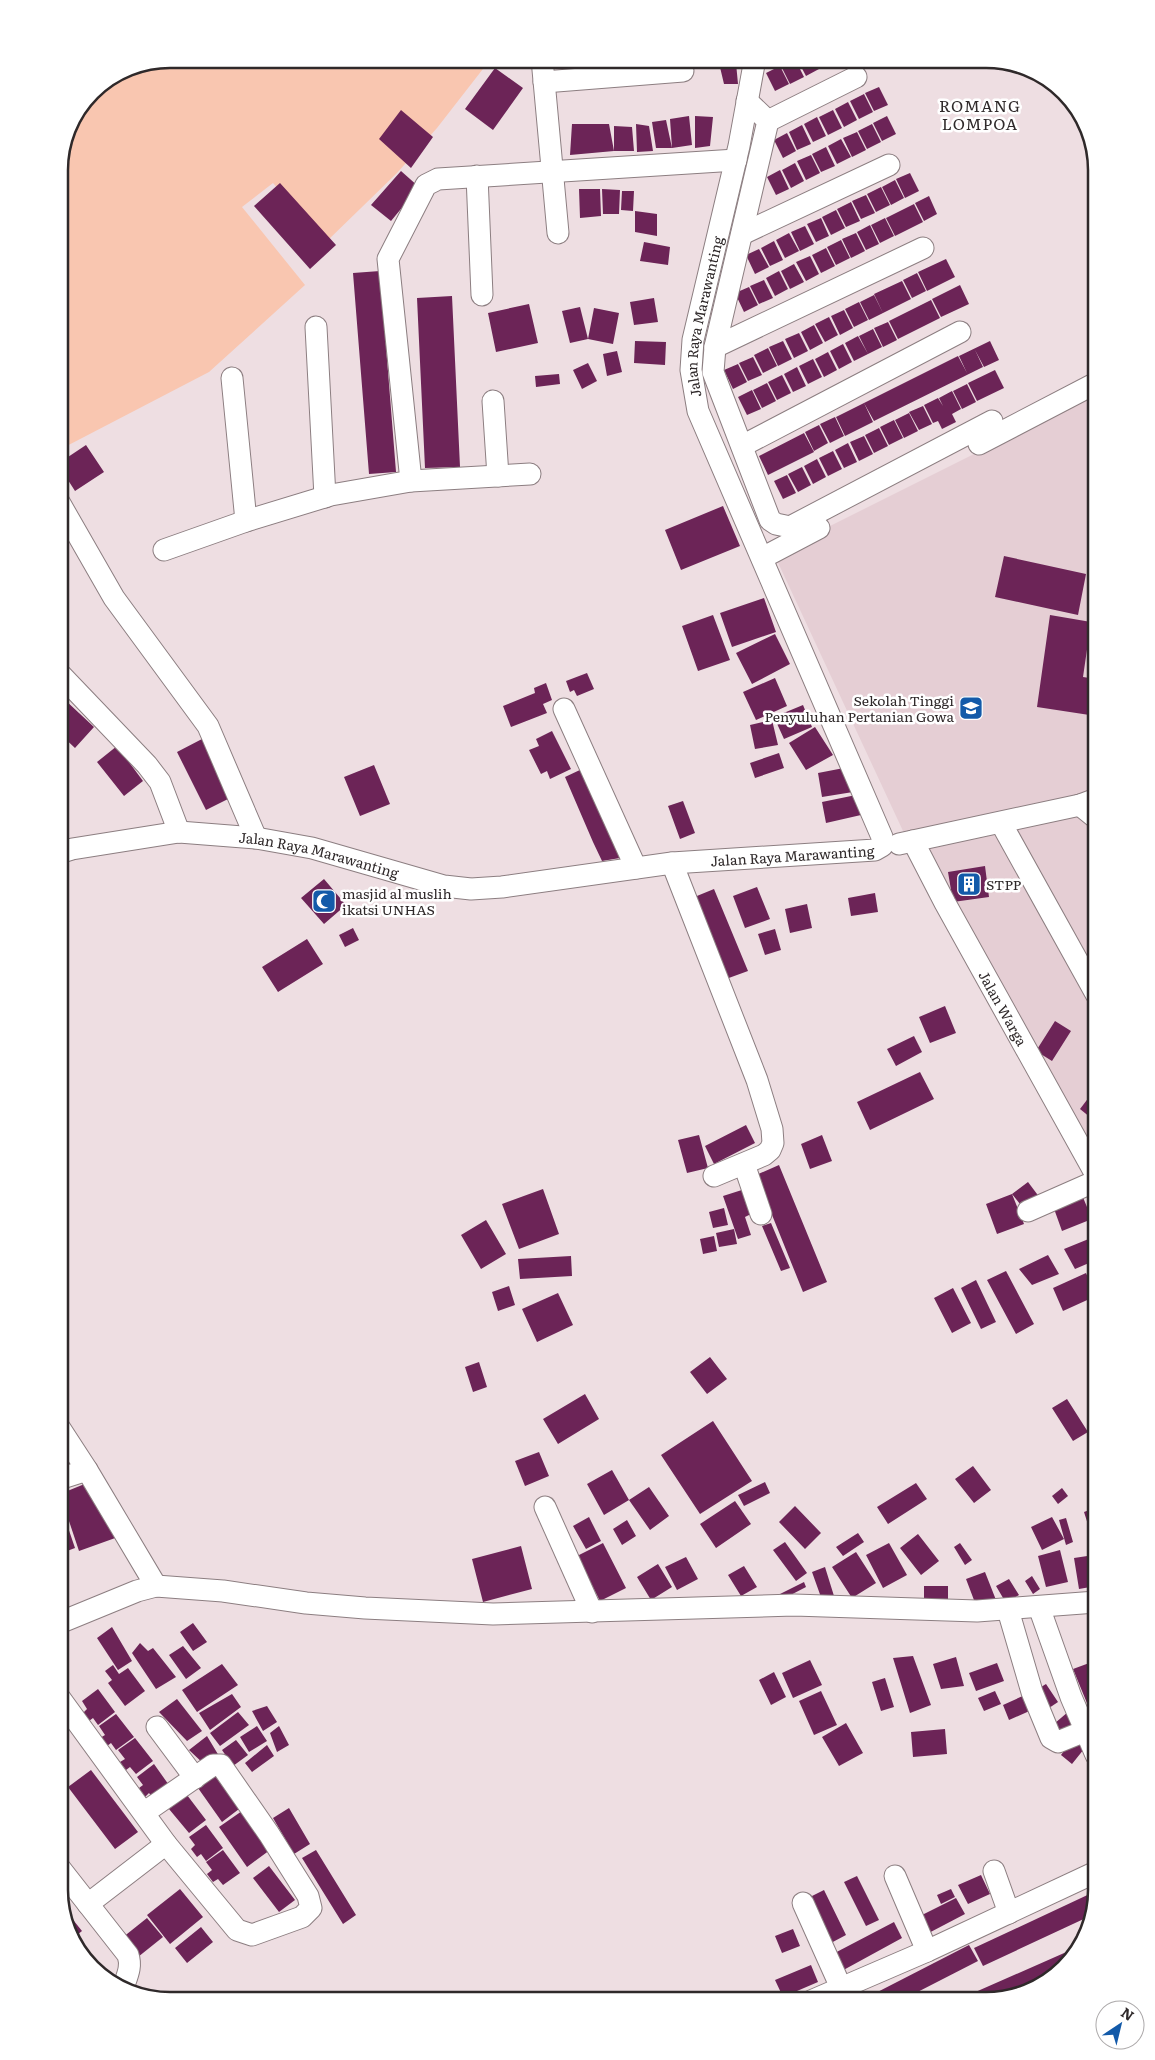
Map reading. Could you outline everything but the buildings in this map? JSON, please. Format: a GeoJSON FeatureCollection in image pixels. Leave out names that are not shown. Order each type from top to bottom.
{"type":"FeatureCollection","features":[{"type":"Feature","properties":{"kind":"street"},"geometry":{"type":"LineString","coordinates":[[543,68],[558,233]]}},
{"type":"Feature","properties":{"kind":"street","name":"Jalan Raya Marawanting"},"geometry":{"type":"LineString","coordinates":[[68,850],[179,832],[256,838],[312,848],[458,889],[502,888],[672,863],[875,850],[882,846],[882,837],[698,411],[691,370],[693,340],[736,160],[753,68]]}},
{"type":"Feature","properties":{"kind":"street"},"geometry":{"type":"LineString","coordinates":[[544,82],[683,71]]}},
{"type":"Feature","properties":{"kind":"street"},"geometry":{"type":"LineString","coordinates":[[768,121],[856,77]]}},
{"type":"Feature","properties":{"kind":"street"},"geometry":{"type":"LineString","coordinates":[[747,101],[768,121]]}},
{"type":"Feature","properties":{"kind":"street"},"geometry":{"type":"LineString","coordinates":[[768,121],[715,347],[712,372],[770,520],[776,524],[790,527],[992,421]]}},
{"type":"Feature","properties":{"kind":"street"},"geometry":{"type":"LineString","coordinates":[[411,481],[388,259],[426,186],[438,179],[736,160]]}},
{"type":"Feature","properties":{"kind":"street"},"geometry":{"type":"LineString","coordinates":[[742,234],[889,165]]}},
{"type":"Feature","properties":{"kind":"street"},"geometry":{"type":"LineString","coordinates":[[477,176],[482,295]]}},
{"type":"Feature","properties":{"kind":"street"},"geometry":{"type":"LineString","coordinates":[[715,347],[923,248]]}},
{"type":"Feature","properties":{"kind":"street"},"geometry":{"type":"LineString","coordinates":[[316,327],[325,497]]}},
{"type":"Feature","properties":{"kind":"street"},"geometry":{"type":"LineString","coordinates":[[742,446],[960,332]]}},
{"type":"Feature","properties":{"kind":"street"},"geometry":{"type":"LineString","coordinates":[[232,378],[246,521]]}},
{"type":"Feature","properties":{"kind":"street"},"geometry":{"type":"LineString","coordinates":[[762,558],[1088,387]]}},
{"type":"Feature","properties":{"kind":"street"},"geometry":{"type":"LineString","coordinates":[[493,401],[498,476]]}},
{"type":"Feature","properties":{"kind":"street"},"geometry":{"type":"LineString","coordinates":[[164,550],[246,521],[325,497],[411,481],[530,474]]}},
{"type":"Feature","properties":{"kind":"street"},"geometry":{"type":"LineString","coordinates":[[68,518],[114,598],[208,726],[256,838]]}},
{"type":"Feature","properties":{"kind":"street"},"geometry":{"type":"LineString","coordinates":[[68,682],[147,765],[160,782],[179,832]]}},
{"type":"Feature","properties":{"kind":"street"},"geometry":{"type":"LineString","coordinates":[[564,709],[636,868]]}},
{"type":"Feature","properties":{"kind":"street"},"geometry":{"type":"LineString","coordinates":[[882,846],[1088,808]]}},
{"type":"Feature","properties":{"kind":"street"},"geometry":{"type":"LineString","coordinates":[[1001,823],[1088,980]]}},
{"type":"Feature","properties":{"kind":"street","name":"Jalan Warga"},"geometry":{"type":"LineString","coordinates":[[913,841],[945,904],[1088,1161]]}},
{"type":"Feature","properties":{"kind":"street"},"geometry":{"type":"LineString","coordinates":[[672,863],[757,1080],[772,1129],[773,1143],[770,1150],[764,1156],[714,1176]]}},
{"type":"Feature","properties":{"kind":"street"},"geometry":{"type":"LineString","coordinates":[[744,1164],[761,1214]]}},
{"type":"Feature","properties":{"kind":"street"},"geometry":{"type":"LineString","coordinates":[[1028,1211],[1088,1185]]}},
{"type":"Feature","properties":{"kind":"street"},"geometry":{"type":"LineString","coordinates":[[68,1441],[156,1586]]}},
{"type":"Feature","properties":{"kind":"street"},"geometry":{"type":"LineString","coordinates":[[68,1476],[87,1470]]}},
{"type":"Feature","properties":{"kind":"street"},"geometry":{"type":"LineString","coordinates":[[545,1507],[592,1612]]}},
{"type":"Feature","properties":{"kind":"street"},"geometry":{"type":"LineString","coordinates":[[68,1620],[137,1591],[156,1586],[224,1591],[306,1603],[364,1608],[493,1614],[794,1605],[977,1611],[1088,1603]]}},
{"type":"Feature","properties":{"kind":"street"},"geometry":{"type":"LineString","coordinates":[[1040,1607],[1071,1698],[1088,1738]]}},
{"type":"Feature","properties":{"kind":"street"},"geometry":{"type":"LineString","coordinates":[[1008,1610],[1032,1692],[1050,1738],[1058,1742],[1085,1731]]}},
{"type":"Feature","properties":{"kind":"street"},"geometry":{"type":"LineString","coordinates":[[68,1727],[144,1812],[166,1844],[232,1926],[252,1935],[302,1917],[311,1908],[308,1896],[224,1768],[216,1764],[144,1812]]}},
{"type":"Feature","properties":{"kind":"street"},"geometry":{"type":"LineString","coordinates":[[157,1727],[195,1778]]}},
{"type":"Feature","properties":{"kind":"street"},"geometry":{"type":"LineString","coordinates":[[88,1904],[166,1844]]}},
{"type":"Feature","properties":{"kind":"street"},"geometry":{"type":"LineString","coordinates":[[994,1871],[1009,1913]]}},
{"type":"Feature","properties":{"kind":"street"},"geometry":{"type":"LineString","coordinates":[[895,1876],[927,1951]]}},
{"type":"Feature","properties":{"kind":"street"},"geometry":{"type":"LineString","coordinates":[[848,1992],[927,1951],[1088,1876]]}},
{"type":"Feature","properties":{"kind":"street"},"geometry":{"type":"LineString","coordinates":[[68,1878],[128,1955],[130,1970],[125,1982]]}},
{"type":"Feature","properties":{"kind":"street"},"geometry":{"type":"LineString","coordinates":[[803,1903],[843,1992]]}},
{"type":"Feature","properties":{"kind":"shaded area"},"geometry":{"type":"Polygon","coordinates":[[[156,68],[484,68],[437,128],[397,173],[325,243],[273,183],[242,207],[305,285],[209,372],[68,445],[69,150],[78,124],[97,97],[118,81],[130,75],[156,68]]]}},
{"type":"Feature","properties":{"kind":"shaded area","name":"Sekolah Tinggi Penyuluhan Pertanian Gowa"},"geometry":{"type":"Polygon","coordinates":[[[1088,397],[1088,1171],[917,861],[774,554],[1088,397]]]}},
{"type":"Feature","properties":{"kind":"place","name":"Sekolah Tinggi Penyuluhan Pertanian Gowa"},"geometry":{"type":"Point","coordinates":[971,708]}},
{"type":"Feature","properties":{"kind":"place","name":"STPP"},"geometry":{"type":"Point","coordinates":[969,884]}},
{"type":"Feature","properties":{"kind":"place","name":"masjid al muslih ikatsi UNHAS"},"geometry":{"type":"Point","coordinates":[324,901]}},
{"type":"Feature","properties":{"kind":"district","name":"ROMANG LOMPOA"},"geometry":{"type":"Point","coordinates":[980,114]}}]}
